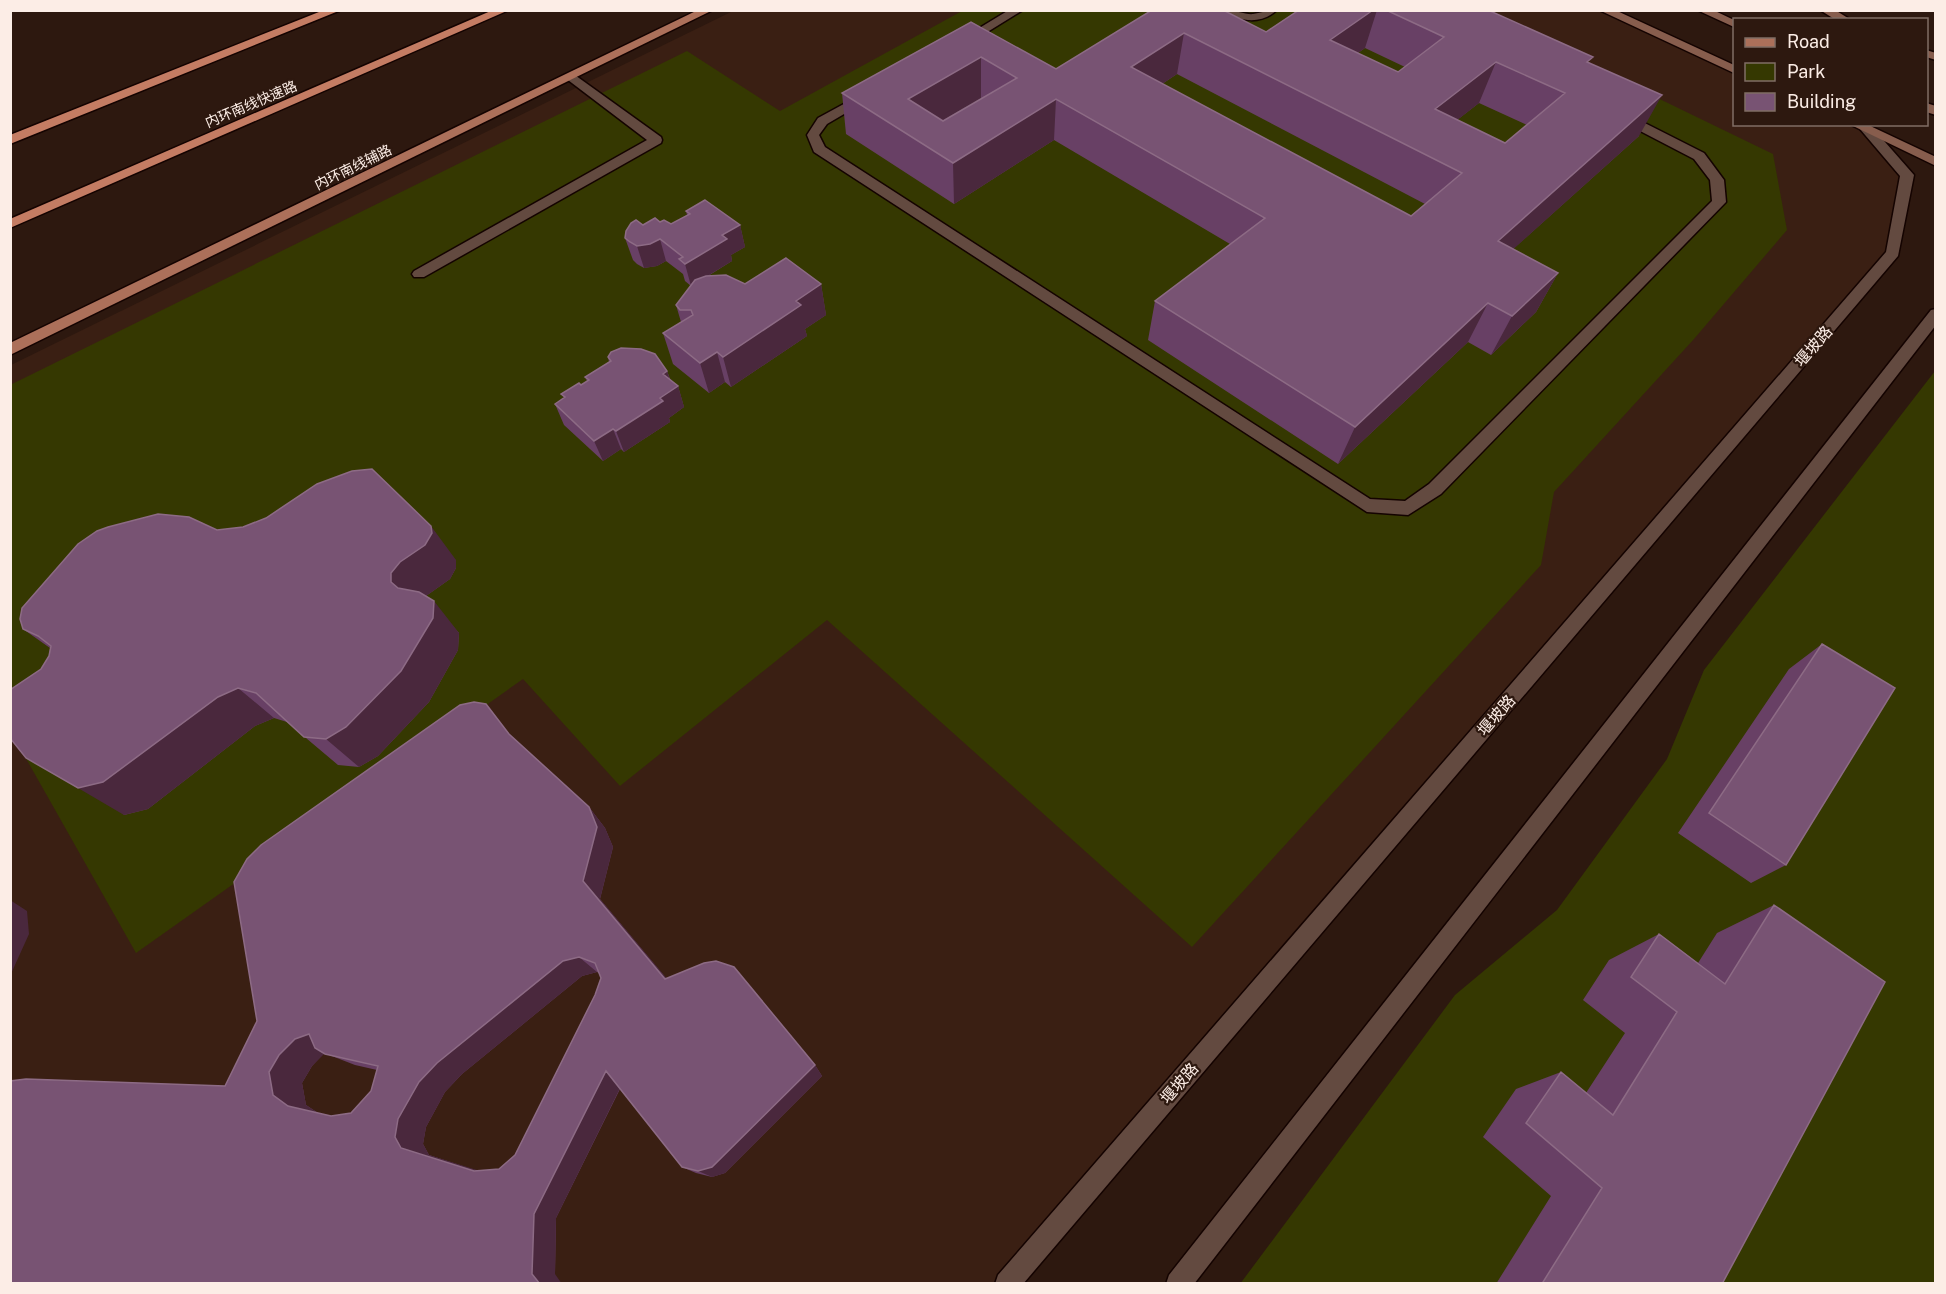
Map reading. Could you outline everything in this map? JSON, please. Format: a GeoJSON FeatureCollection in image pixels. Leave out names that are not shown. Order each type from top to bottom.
{"type":"FeatureCollection","features":[{"type":"Feature","properties":{"kind":"highway"},"geometry":{"type":"LineString","coordinates":[[10,140],[336,10]]}},
{"type":"Feature","properties":{"kind":"highway","name":"内环南线快速路"},"geometry":{"type":"LineString","coordinates":[[10,224],[504,10]]}},
{"type":"Feature","properties":{"kind":"main road","name":"内环南线辅路"},"geometry":{"type":"LineString","coordinates":[[10,350],[708,10]]}},
{"type":"Feature","properties":{"kind":"main road"},"geometry":{"type":"LineString","coordinates":[[1604,10],[1733,69]]}},
{"type":"Feature","properties":{"kind":"main road"},"geometry":{"type":"LineString","coordinates":[[1702,10],[1733,24]]}},
{"type":"Feature","properties":{"kind":"main road"},"geometry":{"type":"LineString","coordinates":[[1825,10],[1842,18]]}},
{"type":"Feature","properties":{"kind":"main road"},"geometry":{"type":"LineString","coordinates":[[1860,127],[1935,162]]}},
{"type":"Feature","properties":{"kind":"street"},"geometry":{"type":"LineString","coordinates":[[984,10],[1001,20]]}},
{"type":"Feature","properties":{"kind":"street"},"geometry":{"type":"LineString","coordinates":[[951,48],[1018,10]]}},
{"type":"Feature","properties":{"kind":"street"},"geometry":{"type":"LineString","coordinates":[[1230,10],[1247,19],[1259,18],[1272,10]]}},
{"type":"Feature","properties":{"kind":"street"},"geometry":{"type":"LineString","coordinates":[[419,274],[656,140],[572,77]]}},
{"type":"Feature","properties":{"kind":"street"},"geometry":{"type":"LineString","coordinates":[[881,87],[822,121],[813,135],[819,149],[1366,506],[1408,508],[1435,489],[1719,202],[1717,180],[1699,156],[1615,113]]}},
{"type":"Feature","properties":{"kind":"street","name":"堰坡路"},"geometry":{"type":"LineString","coordinates":[[1007,1284],[1893,253],[1907,175],[1860,127]]}},
{"type":"Feature","properties":{"kind":"street"},"geometry":{"type":"LineString","coordinates":[[1178,1284],[1935,314]]}},
{"type":"Feature","properties":{"kind":"shaded area"},"geometry":{"type":"Polygon","coordinates":[[[733,11],[1604,11],[1733,69],[1733,126],[1858,126],[1866,129],[1907,175],[1893,253],[1007,1283],[11,1284],[11,365],[733,11]]]}},
{"type":"Feature","properties":{"kind":"green space"},"geometry":{"type":"Polygon","coordinates":[[[962,11],[1478,11],[1773,154],[1787,230],[1694,339],[1554,492],[1541,565],[1192,947],[827,620],[620,786],[523,679],[136,953],[11,732],[10,385],[687,51],[780,111],[962,11]]]}},
{"type":"Feature","properties":{"kind":"green space"},"geometry":{"type":"Polygon","coordinates":[[[1935,371],[1935,1283],[1240,1284],[1455,995],[1557,910],[1667,759],[1704,670],[1935,371]]]}},
{"type":"Feature","properties":{"kind":"building"},"geometry":{"type":"Polygon","coordinates":[[[1152,10],[1223,10],[1266,32],[1299,10],[1373,10],[1330,40],[1398,72],[1444,37],[1386,10],[1488,10],[1593,57],[1587,62],[1662,95],[1498,241],[1558,273],[1512,316],[1488,303],[1355,427],[1155,301],[1265,218],[1056,99],[953,163],[842,93],[971,22],[1056,69],[1152,10]],[[1184,33],[1131,67],[1411,216],[1462,173],[1184,33]],[[981,57],[908,99],[943,121],[1017,78],[981,57]],[[1496,62],[1435,109],[1505,143],[1565,93],[1496,62]]]}},
{"type":"Feature","properties":{"kind":"building"},"geometry":{"type":"Polygon","coordinates":[[[705,200],[740,225],[722,235],[727,239],[685,264],[679,259],[683,257],[660,239],[650,244],[637,246],[625,238],[626,231],[636,220],[643,225],[655,218],[660,222],[664,220],[671,224],[690,214],[686,211],[705,200]]]}},
{"type":"Feature","properties":{"kind":"building"},"geometry":{"type":"Polygon","coordinates":[[[786,258],[821,284],[796,301],[801,305],[723,357],[717,352],[700,363],[663,333],[693,315],[691,310],[680,310],[676,305],[695,280],[706,276],[726,275],[745,284],[786,258]]]}},
{"type":"Feature","properties":{"kind":"building"},"geometry":{"type":"Polygon","coordinates":[[[621,348],[641,349],[655,354],[667,371],[663,374],[678,386],[660,398],[663,401],[616,431],[613,429],[594,441],[555,404],[565,397],[561,394],[589,380],[585,377],[611,361],[608,357],[611,352],[621,348]]]}},
{"type":"Feature","properties":{"kind":"building"},"geometry":{"type":"Polygon","coordinates":[[[372,469],[431,526],[432,533],[425,545],[400,562],[391,573],[391,582],[398,588],[419,592],[434,601],[433,618],[401,671],[346,727],[326,739],[304,737],[256,693],[238,688],[218,697],[103,782],[78,788],[26,758],[10,738],[10,690],[41,669],[49,656],[51,646],[38,636],[23,629],[20,619],[22,608],[78,544],[97,531],[158,514],[189,517],[217,530],[243,527],[266,518],[317,484],[352,471],[372,469]]]}},
{"type":"Feature","properties":{"kind":"building"},"geometry":{"type":"Polygon","coordinates":[[[1822,644],[1895,688],[1786,865],[1709,813],[1822,644]]]}},
{"type":"Feature","properties":{"kind":"building"},"geometry":{"type":"Polygon","coordinates":[[[474,702],[486,704],[509,734],[589,807],[597,827],[583,881],[665,979],[704,963],[716,961],[734,967],[815,1065],[712,1167],[698,1171],[682,1167],[606,1071],[534,1214],[532,1274],[540,1284],[10,1284],[10,1081],[26,1079],[225,1086],[257,1021],[234,882],[247,859],[261,845],[460,705],[474,702]],[[579,957],[563,961],[437,1063],[419,1082],[398,1119],[395,1137],[401,1148],[474,1171],[499,1169],[515,1155],[595,995],[601,978],[595,963],[579,957]],[[309,1034],[295,1039],[279,1055],[269,1072],[273,1095],[288,1106],[331,1116],[351,1113],[371,1091],[378,1066],[325,1054],[315,1048],[309,1034]]]}},
{"type":"Feature","properties":{"kind":"building"},"geometry":{"type":"Polygon","coordinates":[[[1774,905],[1885,982],[1722,1284],[1544,1284],[1543,1282],[1602,1188],[1526,1123],[1561,1072],[1613,1115],[1677,1012],[1631,977],[1659,934],[1725,984],[1774,905]]]}}]}
